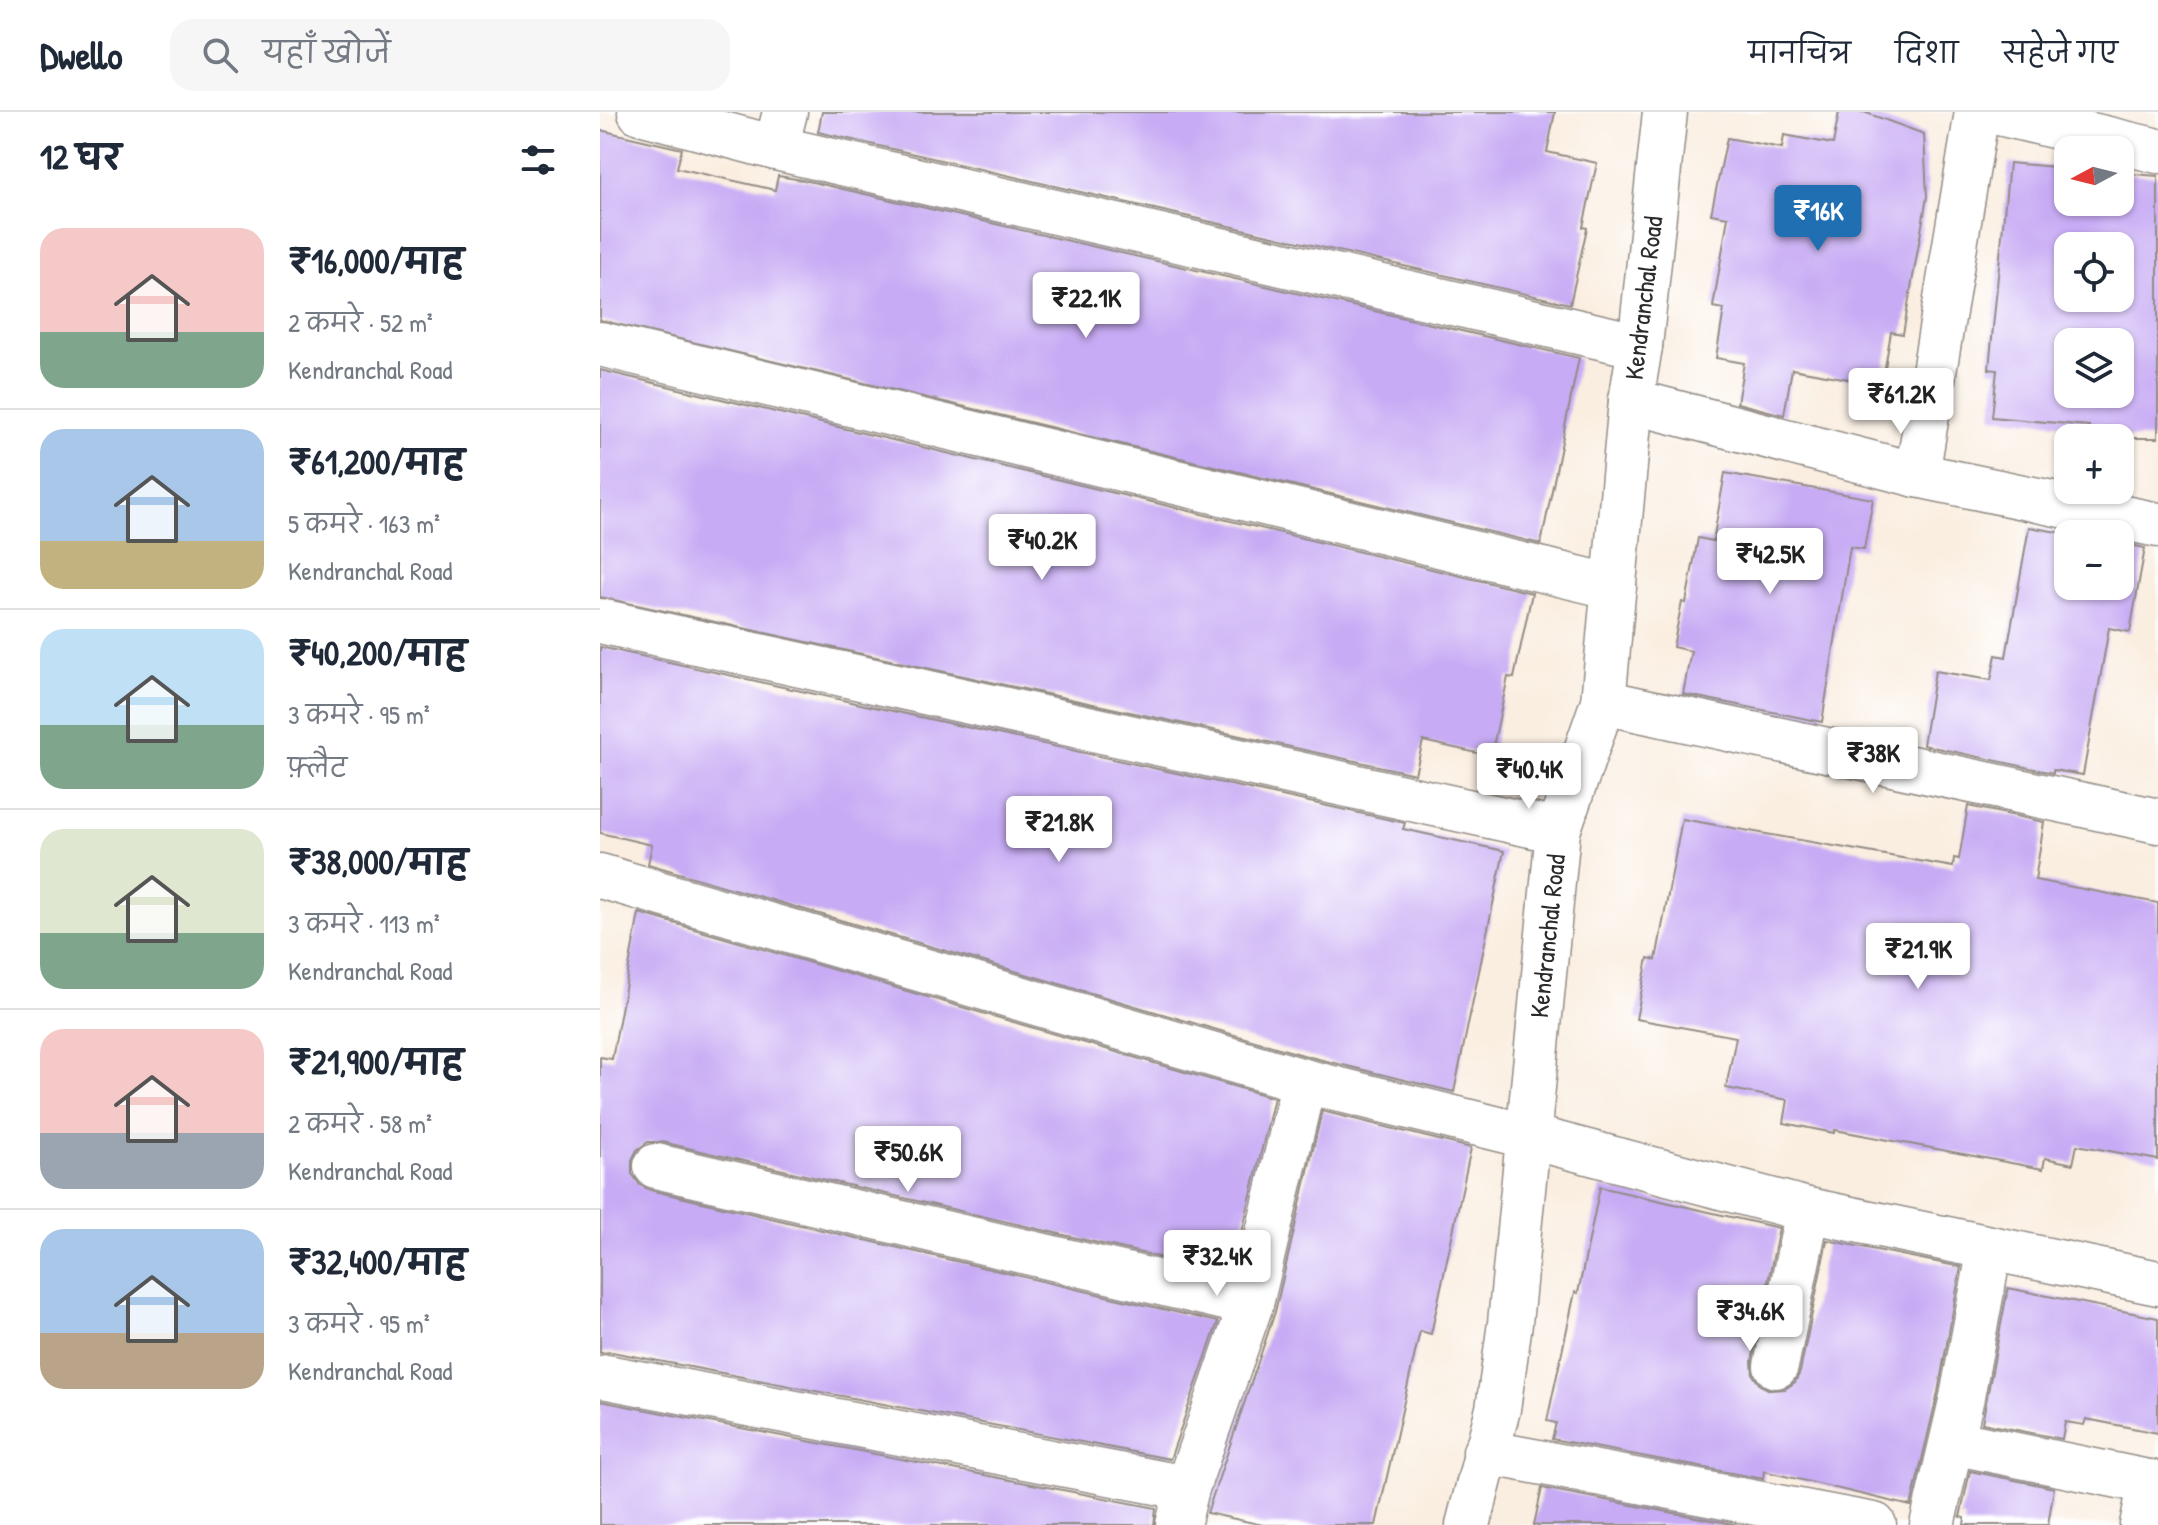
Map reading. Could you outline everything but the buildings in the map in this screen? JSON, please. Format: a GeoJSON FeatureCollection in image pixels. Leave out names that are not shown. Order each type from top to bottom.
{"type":"FeatureCollection","features":[{"type":"Feature","properties":{"kind":"street"},"geometry":{"type":"LineString","coordinates":[[640,112],[781,130],[1640,346]]}},
{"type":"Feature","properties":{"kind":"street","name":"Kendranchal Road"},"geometry":{"type":"LineString","coordinates":[[1468,1525],[1498,1409],[1510,1323],[1558,831],[1603,702],[1631,401],[1640,346],[1665,112]]}},
{"type":"Feature","properties":{"kind":"street"},"geometry":{"type":"LineString","coordinates":[[1917,475],[1977,112]]}},
{"type":"Feature","properties":{"kind":"street"},"geometry":{"type":"LineString","coordinates":[[1995,112],[2158,151]]}},
{"type":"Feature","properties":{"kind":"street"},"geometry":{"type":"LineString","coordinates":[[600,344],[1614,587]]}},
{"type":"Feature","properties":{"kind":"street"},"geometry":{"type":"LineString","coordinates":[[1631,401],[1917,475],[2158,525]]}},
{"type":"Feature","properties":{"kind":"street"},"geometry":{"type":"LineString","coordinates":[[600,621],[1558,831]]}},
{"type":"Feature","properties":{"kind":"street"},"geometry":{"type":"LineString","coordinates":[[1603,702],[2158,821]]}},
{"type":"Feature","properties":{"kind":"street"},"geometry":{"type":"LineString","coordinates":[[600,876],[1304,1081],[1808,1210],[2158,1283]]}},
{"type":"Feature","properties":{"kind":"street"},"geometry":{"type":"LineString","coordinates":[[607,1377],[1182,1506],[1251,1304],[1304,1081]]}},
{"type":"Feature","properties":{"kind":"street"},"geometry":{"type":"LineString","coordinates":[[656,1166],[1251,1304]]}},
{"type":"Feature","properties":{"kind":"street"},"geometry":{"type":"LineString","coordinates":[[1776,1366],[1808,1210]]}},
{"type":"Feature","properties":{"kind":"street"},"geometry":{"type":"LineString","coordinates":[[1932,1525],[1952,1442],[1990,1248]]}},
{"type":"Feature","properties":{"kind":"street"},"geometry":{"type":"LineString","coordinates":[[1952,1442],[2154,1483],[2142,1525]]}},
{"type":"Feature","properties":{"kind":"street"},"geometry":{"type":"LineString","coordinates":[[1485,1452],[1874,1525]]}}]}
